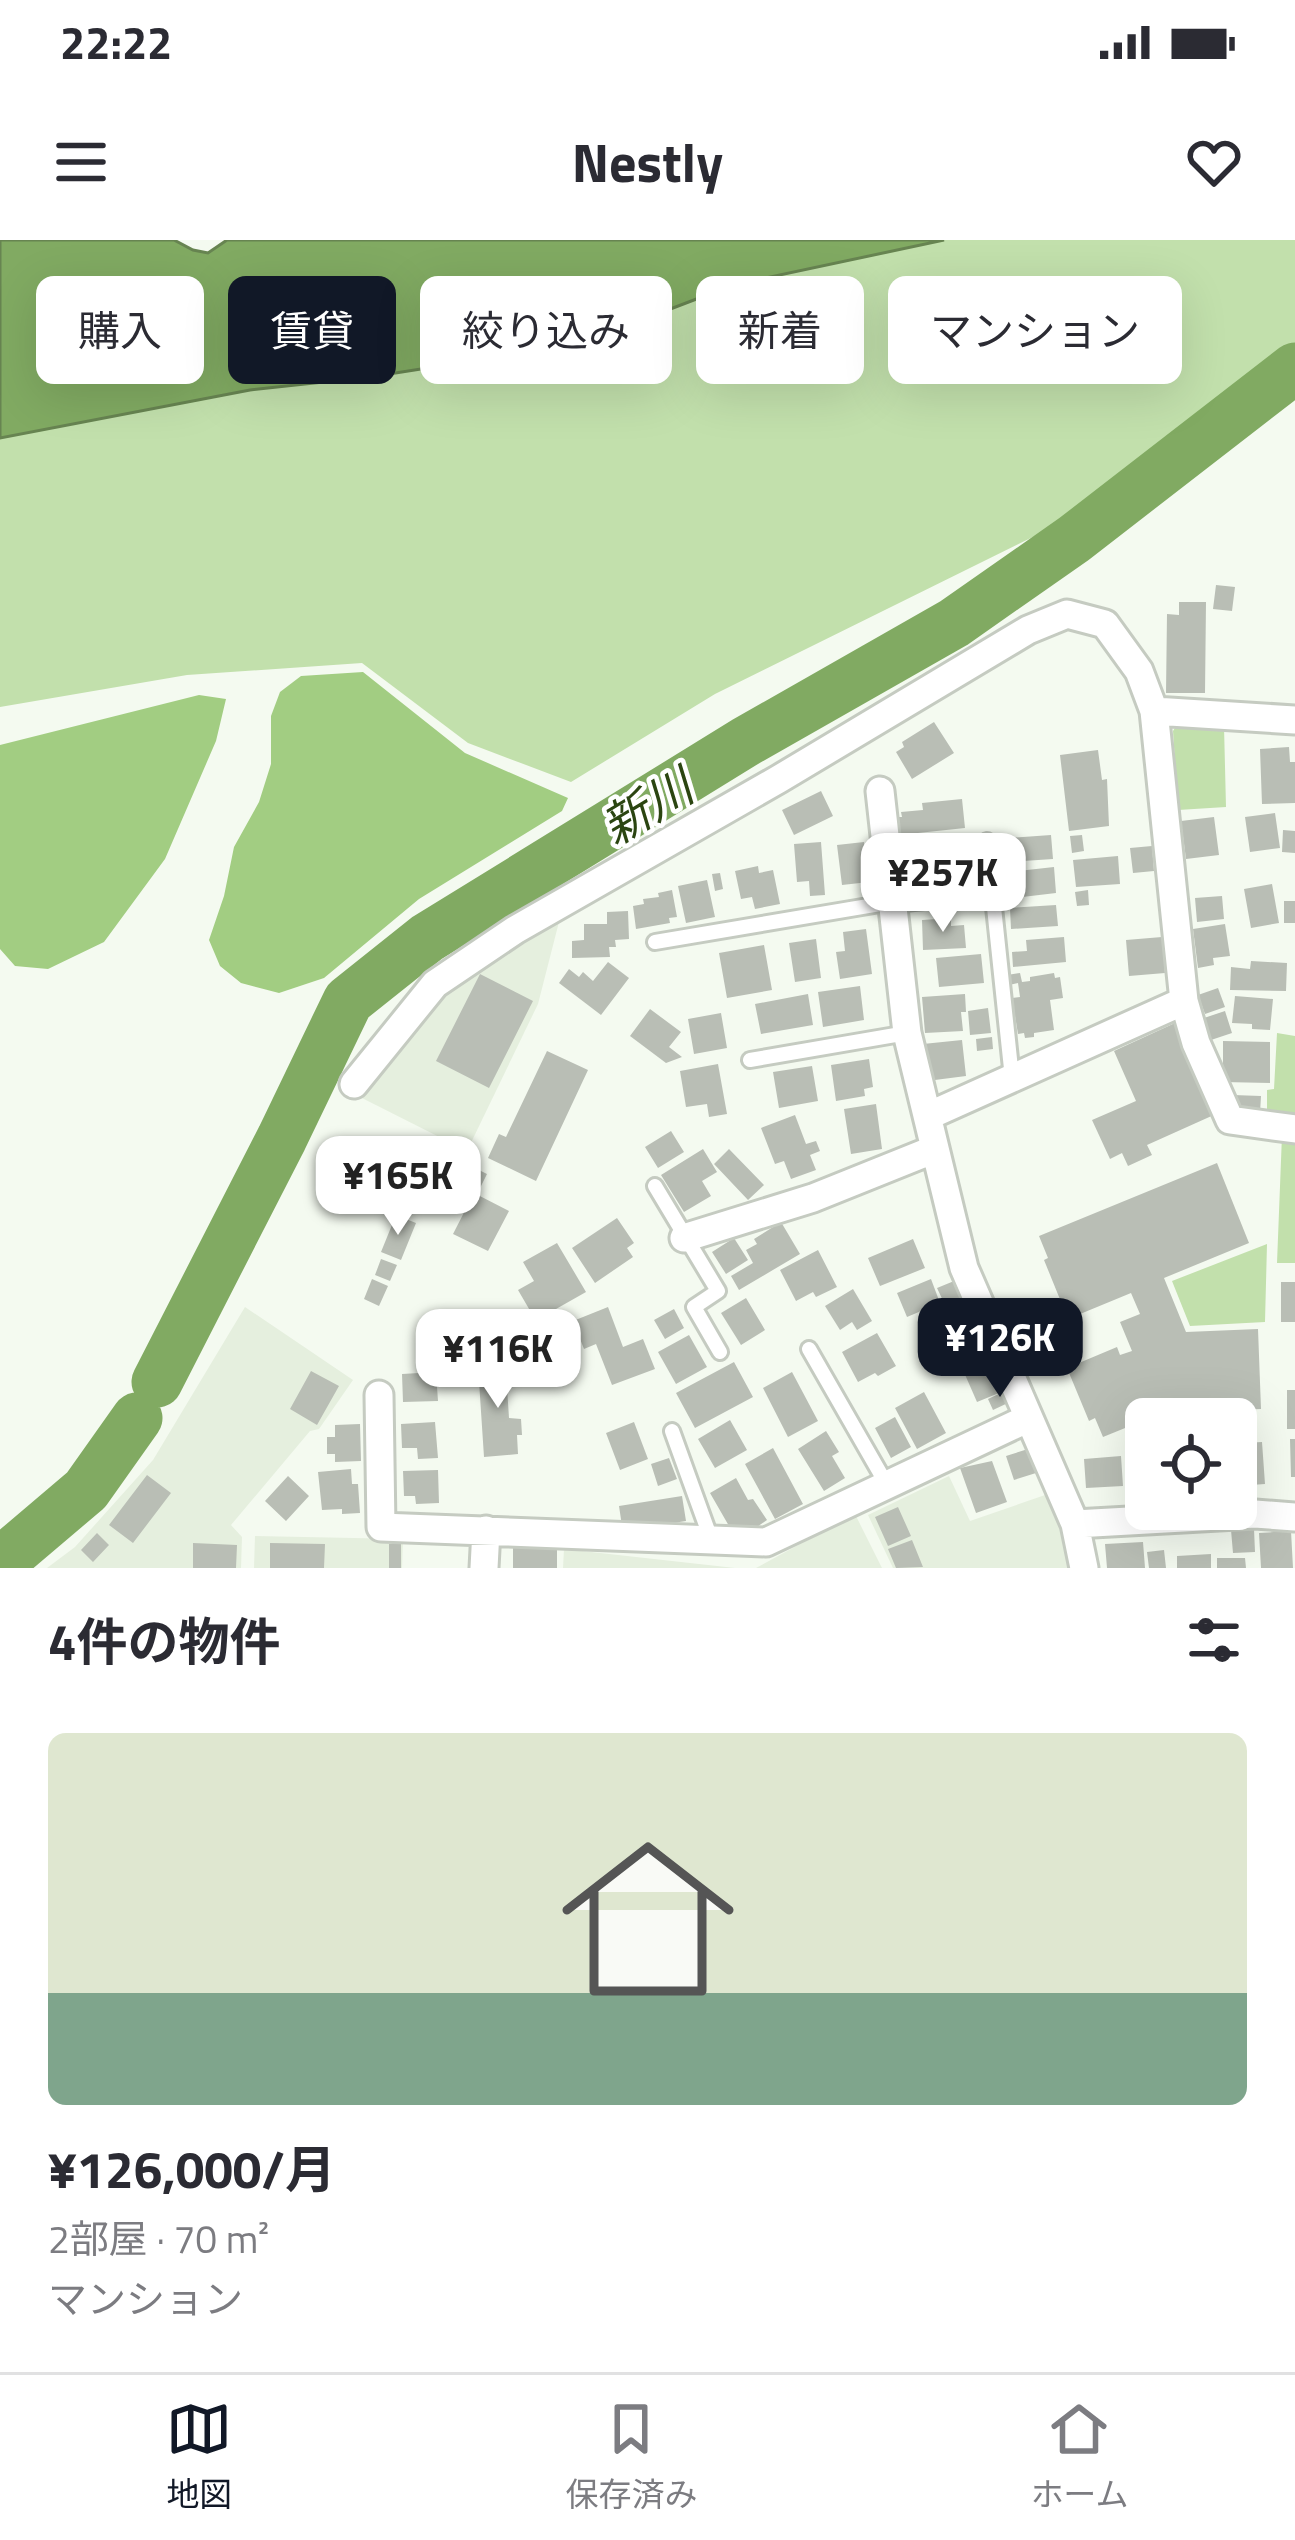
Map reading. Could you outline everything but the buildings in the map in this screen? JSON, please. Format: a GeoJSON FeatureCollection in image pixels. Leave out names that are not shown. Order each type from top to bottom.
{"type":"FeatureCollection","features":[{"type":"Feature","properties":{"kind":"street"},"geometry":{"type":"LineString","coordinates":[[354,1084],[435,984],[515,930],[1028,630],[1067,614],[1105,625],[1139,671],[1154,710],[1184,1001],[1196,1043],[1230,1120],[1295,1129]]}},
{"type":"Feature","properties":{"kind":"street"},"geometry":{"type":"LineString","coordinates":[[1154,710],[1295,720]]}},
{"type":"Feature","properties":{"kind":"street"},"geometry":{"type":"LineString","coordinates":[[880,790],[907,1033],[964,1268],[1075,1524],[1084,1568]]}},
{"type":"Feature","properties":{"kind":"street"},"geometry":{"type":"LineString","coordinates":[[928,1117],[1184,1001]]}},
{"type":"Feature","properties":{"kind":"street"},"geometry":{"type":"LineString","coordinates":[[684,1238],[813,1198],[935,1149]]}},
{"type":"Feature","properties":{"kind":"street"},"geometry":{"type":"LineString","coordinates":[[379,1394],[381,1527],[712,1541],[766,1542],[1029,1418]]}},
{"type":"Feature","properties":{"kind":"street"},"geometry":{"type":"LineString","coordinates":[[1075,1524],[1255,1514],[1295,1517]]}},
{"type":"Feature","properties":{"kind":"street"},"geometry":{"type":"LineString","coordinates":[[484,1568],[486,1530]]}},
{"type":"Feature","properties":{"kind":"lane"},"geometry":{"type":"LineString","coordinates":[[988,841],[1012,1078]]}},
{"type":"Feature","properties":{"kind":"lane"},"geometry":{"type":"LineString","coordinates":[[655,942],[892,902]]}},
{"type":"Feature","properties":{"kind":"lane"},"geometry":{"type":"LineString","coordinates":[[750,1060],[907,1033]]}},
{"type":"Feature","properties":{"kind":"lane"},"geometry":{"type":"LineString","coordinates":[[656,1186],[718,1291],[694,1307],[720,1352]]}},
{"type":"Feature","properties":{"kind":"lane"},"geometry":{"type":"LineString","coordinates":[[809,1349],[887,1486]]}},
{"type":"Feature","properties":{"kind":"lane"},"geometry":{"type":"LineString","coordinates":[[672,1431],[712,1541]]}},
{"type":"Feature","properties":{"kind":"shaded area"},"geometry":{"type":"Polygon","coordinates":[[[0,240],[174,240],[208,253],[227,240],[944,240],[775,276],[696,276],[696,299],[672,308],[672,276],[420,276],[420,369],[396,373],[396,276],[228,276],[228,384],[305,384],[250,390],[0,438],[0,240]]]}},
{"type":"Feature","properties":{"kind":"shaded area"},"geometry":{"type":"Polygon","coordinates":[[[944,240],[1295,240],[1295,348],[1045,531],[715,694],[571,782],[468,743],[362,663],[187,675],[0,707],[0,438],[250,390],[305,384],[396,384],[396,373],[420,369],[420,384],[672,384],[672,308],[696,299],[696,384],[864,384],[864,276],[775,276],[944,240]]]}},
{"type":"Feature","properties":{"kind":"shaded area"},"geometry":{"type":"Polygon","coordinates":[[[363,672],[465,753],[568,798],[562,811],[419,899],[324,978],[279,993],[241,983],[220,966],[209,940],[234,847],[259,802],[271,764],[271,716],[280,692],[301,676],[363,672]]]}},
{"type":"Feature","properties":{"kind":"shaded area"},"geometry":{"type":"Polygon","coordinates":[[[199,695],[226,699],[216,741],[165,859],[104,942],[48,969],[15,966],[0,949],[0,745],[199,695]]]}},
{"type":"Feature","properties":{"kind":"shaded area"},"geometry":{"type":"Polygon","coordinates":[[[1178,723],[1224,726],[1226,807],[1178,810],[1173,731],[1178,723]]]}},
{"type":"Feature","properties":{"kind":"shaded area"},"geometry":{"type":"Polygon","coordinates":[[[560,918],[538,1004],[467,1151],[356,1095],[439,989],[560,918]]]}},
{"type":"Feature","properties":{"kind":"shaded area"},"geometry":{"type":"Polygon","coordinates":[[[1277,1033],[1295,1036],[1295,1120],[1267,1116],[1267,1090],[1274,1089],[1277,1033]]]}},
{"type":"Feature","properties":{"kind":"shaded area"},"geometry":{"type":"Polygon","coordinates":[[[1282,1135],[1295,1138],[1295,1263],[1277,1263],[1282,1135]]]}},
{"type":"Feature","properties":{"kind":"shaded area"},"geometry":{"type":"Polygon","coordinates":[[[1267,1244],[1265,1322],[1190,1326],[1172,1281],[1267,1244]]]}},
{"type":"Feature","properties":{"kind":"shaded area"},"geometry":{"type":"Polygon","coordinates":[[[245,1307],[353,1380],[319,1429],[310,1431],[231,1525],[242,1537],[241,1568],[47,1568],[75,1547],[153,1460],[245,1307]]]}},
{"type":"Feature","properties":{"kind":"shaded area"},"geometry":{"type":"Polygon","coordinates":[[[949,1476],[970,1521],[1048,1494],[1071,1568],[893,1568],[868,1515],[949,1476]]]}},
{"type":"Feature","properties":{"kind":"shaded area"},"geometry":{"type":"Polygon","coordinates":[[[855,1514],[882,1568],[756,1568],[855,1514]]]}},
{"type":"Feature","properties":{"kind":"shaded area"},"geometry":{"type":"Polygon","coordinates":[[[255,1536],[403,1539],[402,1568],[254,1568],[255,1536]]]}},
{"type":"Feature","properties":{"kind":"shaded area"},"geometry":{"type":"Polygon","coordinates":[[[564,1549],[735,1568],[563,1568],[564,1549]]]}},
{"type":"Feature","properties":{"kind":"waterway","name":"新川"},"geometry":{"type":"LineString","coordinates":[[157,1382],[348,1001],[427,938],[745,742],[954,623],[1074,539],[1295,368]]}},
{"type":"Feature","properties":{"kind":"waterway","name":"新川"},"geometry":{"type":"LineString","coordinates":[[0,1563],[86,1490],[137,1418]]}}]}
